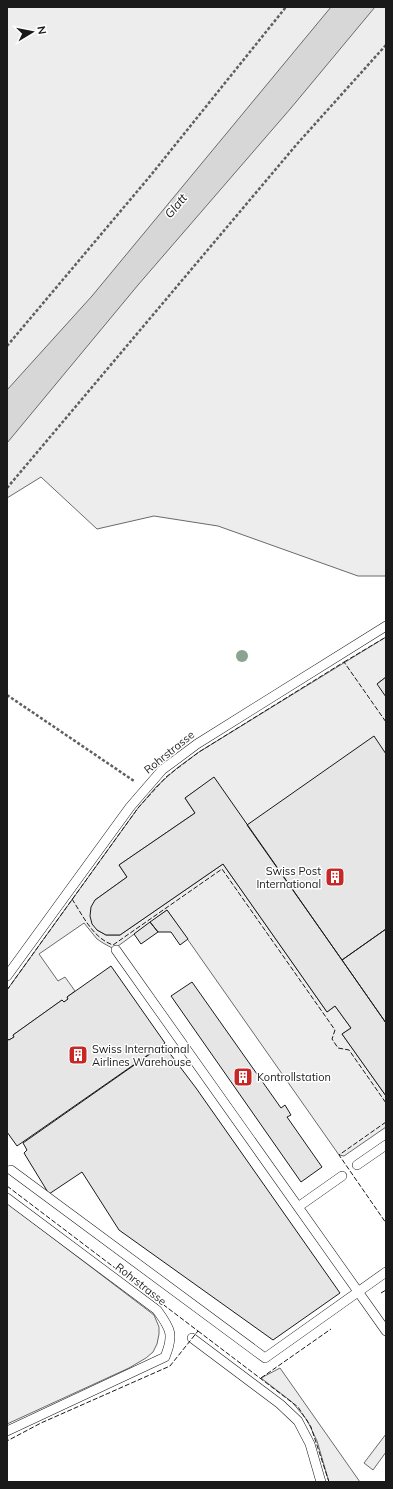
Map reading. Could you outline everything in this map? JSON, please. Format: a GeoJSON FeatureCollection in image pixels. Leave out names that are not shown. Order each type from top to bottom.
{"type":"FeatureCollection","features":[{"type":"Feature","properties":{"kind":"lane","name":"Rohrstrasse"},"geometry":{"type":"LineString","coordinates":[[7,976],[125,813],[144,788],[162,770],[197,744],[386,626]]}},
{"type":"Feature","properties":{"kind":"lane"},"geometry":{"type":"LineString","coordinates":[[116,950],[358,1292],[385,1327]]}},
{"type":"Feature","properties":{"kind":"lane"},"geometry":{"type":"LineString","coordinates":[[357,1165],[386,1145]]}},
{"type":"Feature","properties":{"kind":"lane"},"geometry":{"type":"LineString","coordinates":[[11,1170],[265,1358],[386,1272]]}},
{"type":"Feature","properties":{"kind":"lane"},"geometry":{"type":"LineString","coordinates":[[298,1207],[342,1176]]}},
{"type":"Feature","properties":{"kind":"lane","name":"Rohrstrasse"},"geometry":{"type":"LineString","coordinates":[[7,1198],[157,1310],[168,1324],[171,1343],[165,1357],[7,1431]]}},
{"type":"Feature","properties":{"kind":"lane"},"geometry":{"type":"LineString","coordinates":[[192,1338],[280,1404],[298,1421],[310,1444],[320,1482]]}},
{"type":"Feature","properties":{"kind":"path"},"geometry":{"type":"LineString","coordinates":[[7,346],[151,175],[286,7]]}},
{"type":"Feature","properties":{"kind":"path"},"geometry":{"type":"LineString","coordinates":[[7,488],[297,144],[386,45]]}},
{"type":"Feature","properties":{"kind":"path"},"geometry":{"type":"LineString","coordinates":[[7,695],[144,788]]}},
{"type":"Feature","properties":{"kind":"shaded area"},"geometry":{"type":"Polygon","coordinates":[[[7,7],[386,7],[386,576],[358,576],[218,526],[154,516],[97,529],[41,477],[7,498],[7,7]]]}},
{"type":"Feature","properties":{"kind":"shaded area"},"geometry":{"type":"Polygon","coordinates":[[[386,637],[386,677],[378,683],[386,695],[386,754],[247,825],[214,778],[185,798],[195,813],[119,865],[127,877],[95,900],[97,930],[106,935],[120,935],[223,864],[327,1012],[335,1006],[351,1028],[342,1034],[386,1096],[386,1127],[344,1156],[339,1155],[167,910],[114,949],[97,939],[84,923],[39,954],[58,981],[65,977],[75,991],[67,997],[68,999],[64,1002],[62,1000],[13,1035],[14,1037],[9,1040],[7,1039],[7,990],[138,808],[156,787],[177,768],[199,752],[386,637]]]}},
{"type":"Feature","properties":{"kind":"shaded area"},"geometry":{"type":"Polygon","coordinates":[[[7,1203],[154,1315],[159,1327],[159,1334],[157,1344],[153,1352],[146,1358],[129,1368],[7,1424],[7,1203]]]}},
{"type":"Feature","properties":{"kind":"shaded area"},"geometry":{"type":"Polygon","coordinates":[[[280,1368],[360,1482],[329,1482],[317,1441],[307,1420],[292,1402],[261,1378],[280,1368]]]}},
{"type":"Feature","properties":{"kind":"shaded area"},"geometry":{"type":"Polygon","coordinates":[[[386,1434],[386,1452],[373,1470],[364,1463],[386,1434]]]}},
{"type":"Feature","properties":{"kind":"water","name":"Glatt"},"geometry":{"type":"Polygon","coordinates":[[[331,7],[375,7],[291,108],[138,285],[7,443],[7,390],[92,296],[331,7]]]}},
{"type":"Feature","properties":{"kind":"building"},"geometry":{"type":"Polygon","coordinates":[[[386,677],[386,697],[377,684],[386,677]]]}},
{"type":"Feature","properties":{"kind":"building","name":"Swiss Post International"},"geometry":{"type":"Polygon","coordinates":[[[374,736],[386,754],[386,929],[342,960],[247,825],[374,736]]]}},
{"type":"Feature","properties":{"kind":"building"},"geometry":{"type":"Polygon","coordinates":[[[214,777],[386,1023],[386,1096],[342,1034],[351,1028],[335,1006],[327,1012],[223,864],[120,935],[106,935],[97,930],[92,924],[90,916],[91,907],[95,900],[127,877],[119,865],[195,813],[185,798],[214,777]]]}},
{"type":"Feature","properties":{"kind":"building"},"geometry":{"type":"Polygon","coordinates":[[[167,910],[188,939],[180,945],[171,932],[158,932],[150,922],[167,910]]]}},
{"type":"Feature","properties":{"kind":"building"},"geometry":{"type":"Polygon","coordinates":[[[150,922],[158,932],[141,944],[134,934],[150,922]]]}},
{"type":"Feature","properties":{"kind":"building"},"geometry":{"type":"Polygon","coordinates":[[[386,929],[386,1023],[342,960],[386,929]]]}},
{"type":"Feature","properties":{"kind":"building","name":"Swiss International Airlines Warehouse"},"geometry":{"type":"Polygon","coordinates":[[[111,966],[165,1043],[17,1146],[7,1132],[7,1039],[9,1040],[14,1037],[13,1035],[62,1000],[64,1002],[68,999],[67,997],[111,966]]]}},
{"type":"Feature","properties":{"kind":"building","name":"Kontrollstation"},"geometry":{"type":"Polygon","coordinates":[[[192,982],[281,1108],[285,1105],[291,1115],[287,1117],[322,1167],[301,1182],[171,996],[192,982]]]}},
{"type":"Feature","properties":{"kind":"building"},"geometry":{"type":"Polygon","coordinates":[[[160,1047],[164,1054],[168,1051],[196,1088],[340,1293],[273,1340],[119,1230],[82,1172],[49,1194],[24,1153],[27,1150],[23,1143],[160,1047]]]}},
{"type":"Feature","properties":{"kind":"fence"},"geometry":{"type":"LineString","coordinates":[[344,662],[386,637]]}},
{"type":"Feature","properties":{"kind":"fence"},"geometry":{"type":"LineString","coordinates":[[7,990],[138,808],[166,777],[199,752],[344,662],[386,722]]}},
{"type":"Feature","properties":{"kind":"fence"},"geometry":{"type":"LineString","coordinates":[[72,899],[94,932],[106,942],[113,945],[222,869],[335,1030],[332,1039],[338,1048],[349,1050],[386,1103]]}},
{"type":"Feature","properties":{"kind":"fence"},"geometry":{"type":"LineString","coordinates":[[386,1122],[339,1155],[386,1223]]}},
{"type":"Feature","properties":{"kind":"fence"},"geometry":{"type":"LineString","coordinates":[[7,1186],[198,1331],[170,1366],[41,1423],[7,1441]]}},
{"type":"Feature","properties":{"kind":"fence"},"geometry":{"type":"LineString","coordinates":[[381,1293],[386,1290]]}},
{"type":"Feature","properties":{"kind":"fence"},"geometry":{"type":"LineString","coordinates":[[261,1378],[331,1329]]}},
{"type":"Feature","properties":{"kind":"fence"},"geometry":{"type":"LineString","coordinates":[[198,1331],[298,1407],[311,1427],[329,1482]]}},
{"type":"Feature","properties":{"kind":"place","name":"Swiss Post International"},"geometry":{"type":"Point","coordinates":[335,877]}},
{"type":"Feature","properties":{"kind":"place","name":"Swiss International Airlines Warehouse"},"geometry":{"type":"Point","coordinates":[78,1055]}},
{"type":"Feature","properties":{"kind":"place","name":"Kontrollstation"},"geometry":{"type":"Point","coordinates":[243,1077]}}]}
